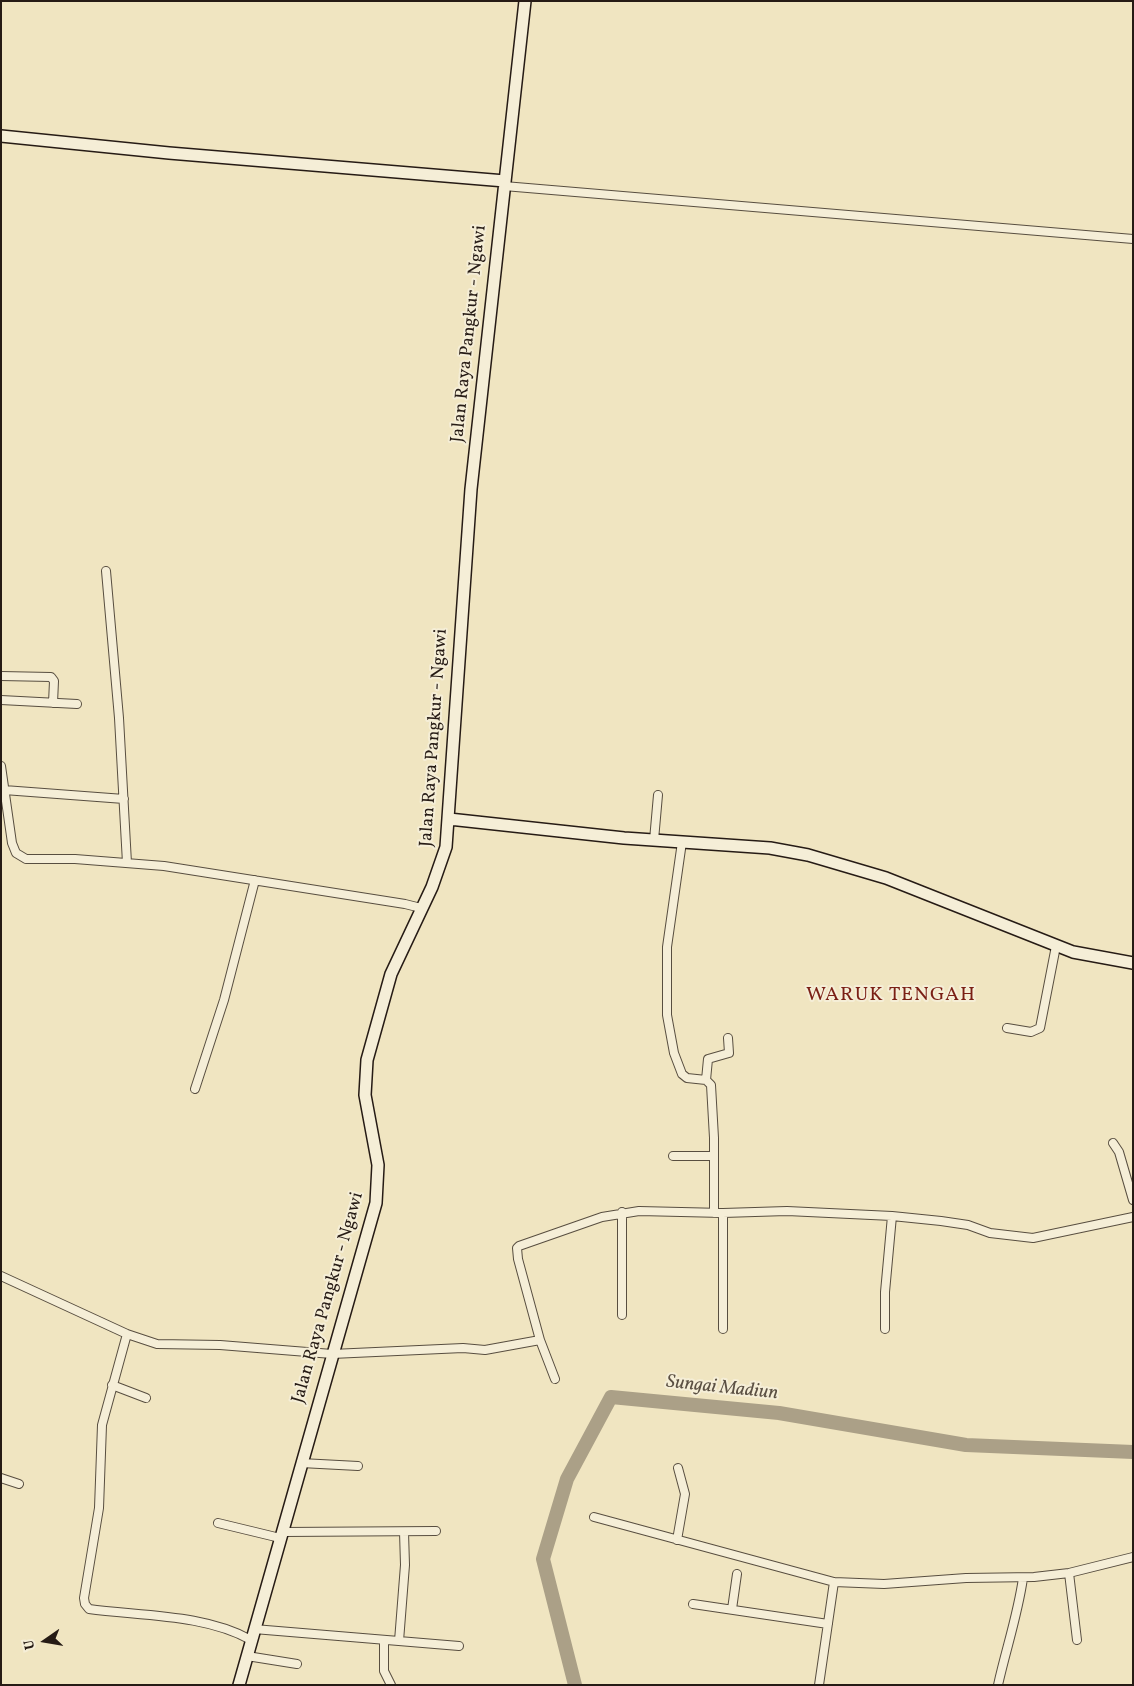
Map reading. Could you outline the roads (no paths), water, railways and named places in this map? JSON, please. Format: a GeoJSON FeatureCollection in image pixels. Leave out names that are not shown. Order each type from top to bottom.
{"type":"FeatureCollection","features":[{"type":"Feature","properties":{"kind":"main road","name":"Jalan Raya Pangkur - Ngawi"},"geometry":{"type":"LineString","coordinates":[[239,1685],[376,1203],[378,1165],[365,1095],[367,1060],[391,974],[443,858],[449,819],[466,544],[525,1]]}},
{"type":"Feature","properties":{"kind":"main road"},"geometry":{"type":"LineString","coordinates":[[1,136],[188,155],[504,183]]}},
{"type":"Feature","properties":{"kind":"main road"},"geometry":{"type":"LineString","coordinates":[[449,819],[654,840],[770,848],[886,878],[1056,946],[1093,957],[1133,963]]}},
{"type":"Feature","properties":{"kind":"street"},"geometry":{"type":"LineString","coordinates":[[504,183],[1133,239]]}},
{"type":"Feature","properties":{"kind":"street"},"geometry":{"type":"LineString","coordinates":[[106,571],[124,799],[127,863]]}},
{"type":"Feature","properties":{"kind":"street"},"geometry":{"type":"LineString","coordinates":[[1,676],[51,677],[54,681],[53,703]]}},
{"type":"Feature","properties":{"kind":"street"},"geometry":{"type":"LineString","coordinates":[[1,700],[77,704]]}},
{"type":"Feature","properties":{"kind":"street"},"geometry":{"type":"LineString","coordinates":[[1,766],[12,843],[20,856],[26,859],[75,859],[173,867],[421,908]]}},
{"type":"Feature","properties":{"kind":"street"},"geometry":{"type":"LineString","coordinates":[[4,790],[124,799]]}},
{"type":"Feature","properties":{"kind":"street"},"geometry":{"type":"LineString","coordinates":[[654,840],[658,795]]}},
{"type":"Feature","properties":{"kind":"street"},"geometry":{"type":"LineString","coordinates":[[682,842],[666,947],[666,1003],[673,1047],[682,1074],[693,1080],[706,1080],[711,1085],[719,1213],[722,1329]]}},
{"type":"Feature","properties":{"kind":"street"},"geometry":{"type":"LineString","coordinates":[[195,1089],[224,1000],[255,880]]}},
{"type":"Feature","properties":{"kind":"street"},"geometry":{"type":"LineString","coordinates":[[1007,1028],[1031,1032],[1040,1028],[1056,946]]}},
{"type":"Feature","properties":{"kind":"street"},"geometry":{"type":"LineString","coordinates":[[706,1080],[708,1059],[729,1053],[728,1038]]}},
{"type":"Feature","properties":{"kind":"street"},"geometry":{"type":"LineString","coordinates":[[1113,1143],[1121,1159],[1133,1200]]}},
{"type":"Feature","properties":{"kind":"street"},"geometry":{"type":"LineString","coordinates":[[673,1156],[714,1156]]}},
{"type":"Feature","properties":{"kind":"street"},"geometry":{"type":"LineString","coordinates":[[555,1379],[540,1340],[517,1248],[584,1223],[622,1212],[719,1213],[796,1211],[892,1216],[941,1221],[968,1226],[990,1233],[1033,1238],[1133,1217]]}},
{"type":"Feature","properties":{"kind":"street"},"geometry":{"type":"LineString","coordinates":[[622,1212],[622,1315]]}},
{"type":"Feature","properties":{"kind":"street"},"geometry":{"type":"LineString","coordinates":[[885,1329],[885,1292],[892,1216]]}},
{"type":"Feature","properties":{"kind":"street"},"geometry":{"type":"LineString","coordinates":[[1,1276],[127,1334],[168,1345],[220,1345],[332,1354],[463,1348],[485,1350],[540,1340]]}},
{"type":"Feature","properties":{"kind":"street"},"geometry":{"type":"LineString","coordinates":[[127,1334],[102,1426],[100,1508],[84,1598],[85,1604],[89,1609],[158,1615],[200,1623],[241,1634],[458,1646]]}},
{"type":"Feature","properties":{"kind":"street"},"geometry":{"type":"LineString","coordinates":[[112,1385],[146,1398]]}},
{"type":"Feature","properties":{"kind":"street"},"geometry":{"type":"LineString","coordinates":[[301,1463],[358,1466]]}},
{"type":"Feature","properties":{"kind":"street"},"geometry":{"type":"LineString","coordinates":[[677,1540],[685,1499],[684,1484],[678,1468]]}},
{"type":"Feature","properties":{"kind":"street"},"geometry":{"type":"LineString","coordinates":[[1,1478],[19,1484]]}},
{"type":"Feature","properties":{"kind":"street"},"geometry":{"type":"LineString","coordinates":[[594,1517],[760,1560],[834,1582],[884,1584],[966,1578],[1023,1578],[1069,1573],[1133,1557]]}},
{"type":"Feature","properties":{"kind":"street"},"geometry":{"type":"LineString","coordinates":[[218,1524],[281,1535],[436,1531]]}},
{"type":"Feature","properties":{"kind":"street"},"geometry":{"type":"LineString","coordinates":[[399,1642],[405,1565],[404,1532]]}},
{"type":"Feature","properties":{"kind":"street"},"geometry":{"type":"LineString","coordinates":[[1069,1573],[1077,1640]]}},
{"type":"Feature","properties":{"kind":"street"},"geometry":{"type":"LineString","coordinates":[[732,1609],[737,1574]]}},
{"type":"Feature","properties":{"kind":"street"},"geometry":{"type":"LineString","coordinates":[[998,1685],[1020,1602],[1023,1578]]}},
{"type":"Feature","properties":{"kind":"street"},"geometry":{"type":"LineString","coordinates":[[819,1685],[834,1582]]}},
{"type":"Feature","properties":{"kind":"street"},"geometry":{"type":"LineString","coordinates":[[694,1604],[828,1624]]}},
{"type":"Feature","properties":{"kind":"street"},"geometry":{"type":"LineString","coordinates":[[384,1641],[384,1671],[391,1685]]}},
{"type":"Feature","properties":{"kind":"street"},"geometry":{"type":"LineString","coordinates":[[247,1656],[297,1664]]}},
{"type":"Feature","properties":{"kind":"waterway","name":"Sungai Madiun"},"geometry":{"type":"LineString","coordinates":[[575,1685],[543,1559],[567,1479],[611,1397],[779,1413],[966,1445],[1133,1452]]}},
{"type":"Feature","properties":{"kind":"district","name":"WARUK TENGAH"},"geometry":{"type":"Point","coordinates":[891,996]}}]}
